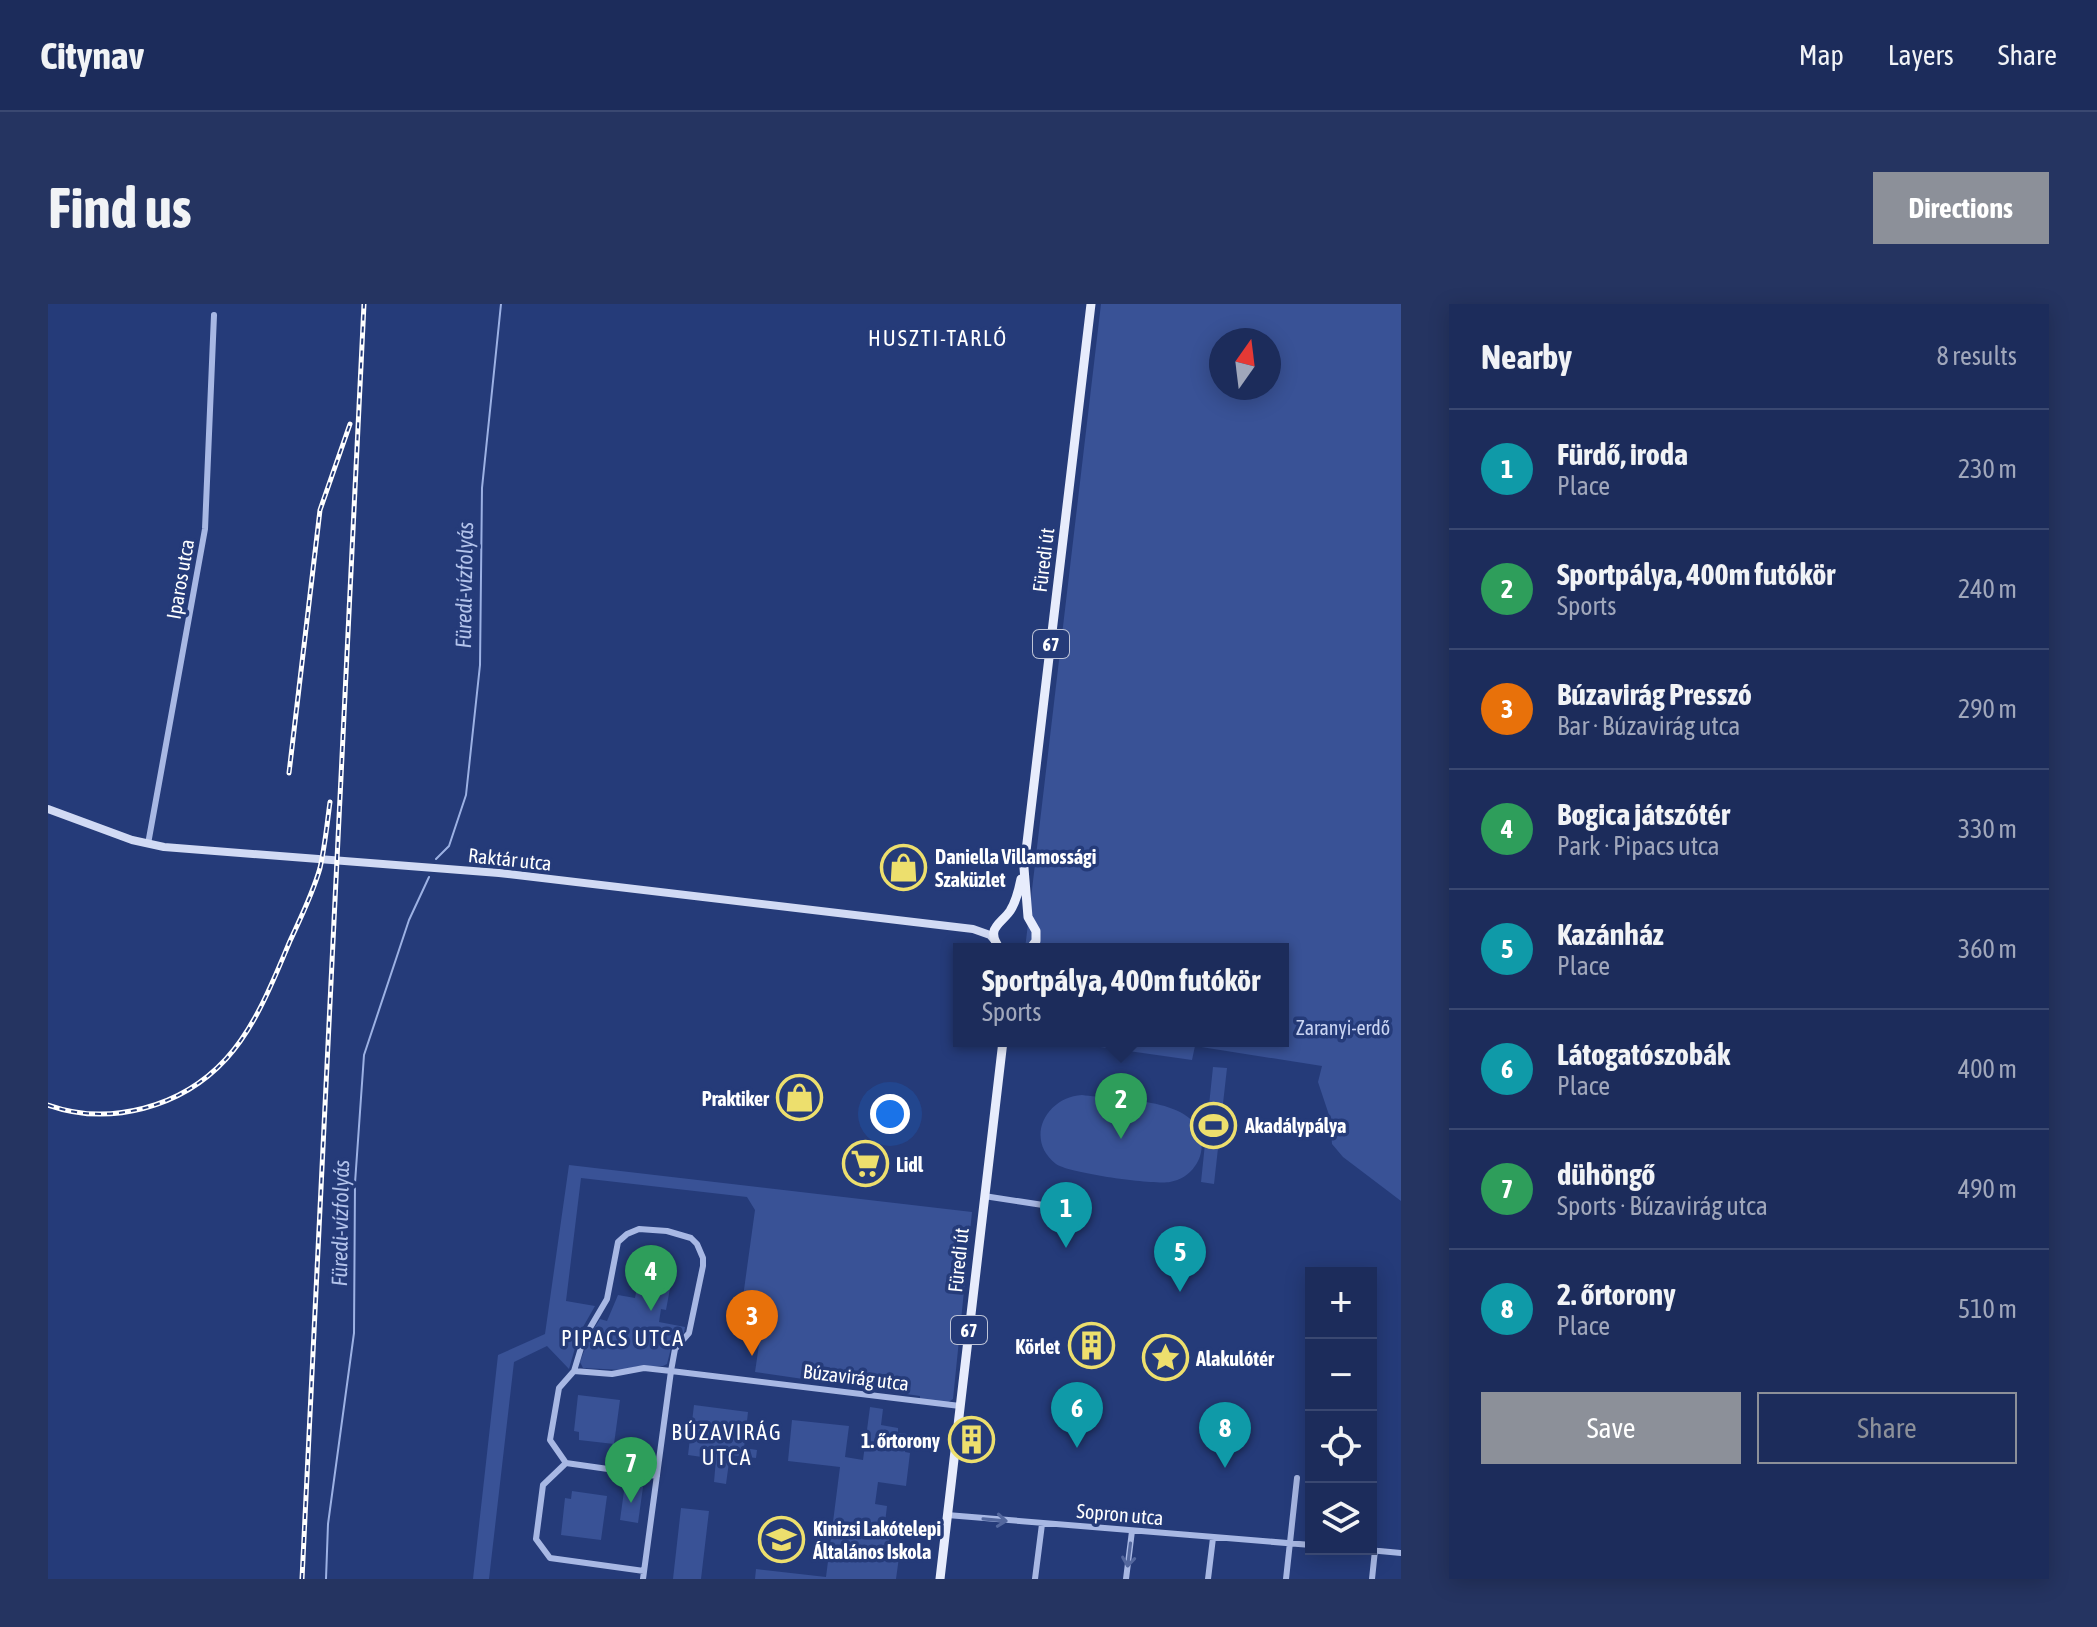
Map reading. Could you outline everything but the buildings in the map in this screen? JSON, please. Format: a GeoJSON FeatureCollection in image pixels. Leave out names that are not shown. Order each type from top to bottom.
{"type":"FeatureCollection","features":[{"type":"Feature","properties":{"kind":"main road","name":"Füredi út"},"geometry":{"type":"LineString","coordinates":[[1009,914],[1024,868],[1091,304]]}},
{"type":"Feature","properties":{"kind":"main road","name":"Füredi út"},"geometry":{"type":"LineString","coordinates":[[1024,868],[1028,917],[1036,931],[1034,943]]}},
{"type":"Feature","properties":{"kind":"main road"},"geometry":{"type":"LineString","coordinates":[[998,943],[996,924],[1009,914],[1019,913],[1028,917]]}},
{"type":"Feature","properties":{"kind":"main road","name":"Füredi út"},"geometry":{"type":"LineString","coordinates":[[940,1579],[1002,1047]]}},
{"type":"Feature","properties":{"kind":"street","name":"Iparos utca"},"geometry":{"type":"LineString","coordinates":[[148,844],[205,529],[214,315]]}},
{"type":"Feature","properties":{"kind":"street","name":"Raktár utca"},"geometry":{"type":"LineString","coordinates":[[48,809],[148,844],[499,873],[973,929],[990,935],[996,943]]}},
{"type":"Feature","properties":{"kind":"street","name":"Raktár utca"},"geometry":{"type":"LineString","coordinates":[[973,929],[996,924]]}},
{"type":"Feature","properties":{"kind":"street"},"geometry":{"type":"LineString","coordinates":[[984,1196],[1069,1209]]}},
{"type":"Feature","properties":{"kind":"street"},"geometry":{"type":"LineString","coordinates":[[566,1463],[543,1485],[536,1539],[550,1558],[644,1575],[675,1349],[689,1333],[703,1258],[691,1238],[644,1228],[627,1234],[618,1242],[607,1299],[584,1338],[574,1371],[559,1388],[550,1440],[566,1463],[657,1476]]}},
{"type":"Feature","properties":{"kind":"street"},"geometry":{"type":"LineString","coordinates":[[574,1371],[612,1374],[644,1368],[671,1371]]}},
{"type":"Feature","properties":{"kind":"street","name":"Búzavirág utca"},"geometry":{"type":"LineString","coordinates":[[671,1371],[960,1406]]}},
{"type":"Feature","properties":{"kind":"street"},"geometry":{"type":"LineString","coordinates":[[1286,1579],[1297,1478]]}},
{"type":"Feature","properties":{"kind":"street","name":"Sopron utca"},"geometry":{"type":"LineString","coordinates":[[947,1515],[1305,1544]]}},
{"type":"Feature","properties":{"kind":"street"},"geometry":{"type":"LineString","coordinates":[[1035,1579],[1042,1524]]}},
{"type":"Feature","properties":{"kind":"street"},"geometry":{"type":"LineString","coordinates":[[1126,1579],[1132,1531]]}},
{"type":"Feature","properties":{"kind":"street"},"geometry":{"type":"LineString","coordinates":[[1208,1579],[1213,1538]]}},
{"type":"Feature","properties":{"kind":"street"},"geometry":{"type":"LineString","coordinates":[[1377,1550],[1401,1553]]}},
{"type":"Feature","properties":{"kind":"street"},"geometry":{"type":"LineString","coordinates":[[1372,1579],[1374,1555]]}},
{"type":"Feature","properties":{"kind":"green space","name":"Zaranyi-erdő"},"geometry":{"type":"Polygon","coordinates":[[[1101,304],[1401,304],[1401,1201],[1343,1157],[1332,1144],[1330,1118],[1318,1082],[1322,1066],[1201,1047],[1289,1047],[1289,943],[1026,943],[1101,304]]]}},
{"type":"Feature","properties":{"kind":"green space"},"geometry":{"type":"Polygon","coordinates":[[[1100,1047],[1195,1047],[1192,1060],[1100,1047]]]}},
{"type":"Feature","properties":{"kind":"green space","name":"Akadálypálya"},"geometry":{"type":"Polygon","coordinates":[[[1213,1067],[1227,1068],[1214,1184],[1201,1182],[1213,1067]]]}},
{"type":"Feature","properties":{"kind":"green space"},"geometry":{"type":"Polygon","coordinates":[[[1082,1095],[1151,1103],[1184,1114],[1195,1124],[1201,1137],[1197,1163],[1190,1172],[1170,1182],[1130,1180],[1056,1164],[1046,1154],[1042,1143],[1044,1121],[1058,1103],[1082,1095]]]}},
{"type":"Feature","properties":{"kind":"green space"},"geometry":{"type":"Polygon","coordinates":[[[569,1165],[972,1212],[953,1399],[947,1403],[920,1399],[920,1396],[755,1372],[761,1331],[739,1326],[755,1210],[747,1197],[581,1178],[566,1301],[595,1306],[579,1334],[569,1369],[547,1346],[514,1362],[489,1579],[473,1579],[498,1355],[545,1334],[569,1165]]]}},
{"type":"Feature","properties":{"kind":"green space"},"geometry":{"type":"Polygon","coordinates":[[[643,1255],[675,1261],[666,1310],[661,1309],[659,1322],[685,1327],[684,1333],[672,1344],[667,1364],[663,1366],[638,1366],[623,1370],[583,1368],[580,1362],[600,1319],[607,1321],[618,1295],[635,1298],[643,1255]]]}},
{"type":"Feature","properties":{"kind":"green space"},"geometry":{"type":"Polygon","coordinates":[[[578,1395],[620,1400],[614,1444],[579,1440],[579,1432],[574,1431],[578,1395]]]}},
{"type":"Feature","properties":{"kind":"green space"},"geometry":{"type":"Polygon","coordinates":[[[694,1405],[748,1412],[744,1448],[757,1450],[756,1458],[730,1455],[726,1484],[714,1482],[716,1459],[688,1455],[694,1405]]]}},
{"type":"Feature","properties":{"kind":"green space"},"geometry":{"type":"Polygon","coordinates":[[[870,1407],[883,1409],[881,1425],[898,1428],[898,1433],[907,1434],[905,1452],[910,1453],[906,1486],[878,1482],[875,1504],[887,1506],[884,1531],[890,1532],[888,1549],[893,1550],[893,1556],[899,1557],[896,1579],[755,1579],[756,1569],[826,1577],[840,1467],[788,1461],[792,1420],[849,1426],[845,1457],[863,1460],[870,1407]]]}},
{"type":"Feature","properties":{"kind":"green space"},"geometry":{"type":"Polygon","coordinates":[[[625,1484],[643,1487],[638,1523],[620,1520],[625,1484]]]}},
{"type":"Feature","properties":{"kind":"green space"},"geometry":{"type":"Polygon","coordinates":[[[572,1491],[607,1496],[601,1540],[561,1535],[565,1498],[571,1499],[572,1491]]]}},
{"type":"Feature","properties":{"kind":"green space"},"geometry":{"type":"Polygon","coordinates":[[[681,1508],[709,1511],[701,1579],[673,1579],[681,1508]]]}},
{"type":"Feature","properties":{"kind":"waterway","name":"Füredi-vízfolyás"},"geometry":{"type":"LineString","coordinates":[[436,859],[449,846],[466,795],[480,665],[482,488],[501,304]]}},
{"type":"Feature","properties":{"kind":"waterway","name":"Füredi-vízfolyás"},"geometry":{"type":"LineString","coordinates":[[326,1579],[328,1524],[354,1333],[355,1183],[364,1055],[409,920],[429,877]]}},
{"type":"Feature","properties":{"kind":"railway"},"geometry":{"type":"LineString","coordinates":[[302,1579],[364,304]]}},
{"type":"Feature","properties":{"kind":"railway"},"geometry":{"type":"LineString","coordinates":[[289,773],[320,510],[350,424]]}},
{"type":"Feature","properties":{"kind":"railway"},"geometry":{"type":"LineString","coordinates":[[48,1105],[96,1114],[144,1108],[188,1090],[226,1059],[263,1003],[310,896],[322,860],[330,802]]}},
{"type":"Feature","properties":{"kind":"place","name":"Daniella Villamossági Szaküzlet"},"geometry":{"type":"Point","coordinates":[904,868]}},
{"type":"Feature","properties":{"kind":"place","name":"Praktiker"},"geometry":{"type":"Point","coordinates":[800,1098]}},
{"type":"Feature","properties":{"kind":"place","name":"Akadálypálya"},"geometry":{"type":"Point","coordinates":[1214,1125]}},
{"type":"Feature","properties":{"kind":"place","name":"Sportpálya, 400m futókör"},"geometry":{"type":"Point","coordinates":[1121,1139]}},
{"type":"Feature","properties":{"kind":"place","name":"Lidl"},"geometry":{"type":"Point","coordinates":[865,1164]}},
{"type":"Feature","properties":{"kind":"place","name":"Fürdő, iroda"},"geometry":{"type":"Point","coordinates":[1066,1248]}},
{"type":"Feature","properties":{"kind":"place","name":"Kazánház"},"geometry":{"type":"Point","coordinates":[1180,1292]}},
{"type":"Feature","properties":{"kind":"place","name":"Bogica játszótér"},"geometry":{"type":"Point","coordinates":[651,1311]}},
{"type":"Feature","properties":{"kind":"place","name":"Körlet"},"geometry":{"type":"Point","coordinates":[1091,1346]}},
{"type":"Feature","properties":{"kind":"place","name":"Búzavirág Presszó"},"geometry":{"type":"Point","coordinates":[752,1356]}},
{"type":"Feature","properties":{"kind":"place","name":"Alakulótér"},"geometry":{"type":"Point","coordinates":[1165,1358]}},
{"type":"Feature","properties":{"kind":"place","name":"1. őrtorony"},"geometry":{"type":"Point","coordinates":[971,1440]}},
{"type":"Feature","properties":{"kind":"place","name":"Látogatószobák"},"geometry":{"type":"Point","coordinates":[1077,1448]}},
{"type":"Feature","properties":{"kind":"place","name":"2. őrtorony"},"geometry":{"type":"Point","coordinates":[1225,1468]}},
{"type":"Feature","properties":{"kind":"place","name":"dühöngő"},"geometry":{"type":"Point","coordinates":[631,1503]}},
{"type":"Feature","properties":{"kind":"place","name":"Kinizsi Lakótelepi Általános Iskola"},"geometry":{"type":"Point","coordinates":[782,1539]}},
{"type":"Feature","properties":{"kind":"district","name":"HUSZTI-TARLÓ"},"geometry":{"type":"Point","coordinates":[938,338]}},
{"type":"Feature","properties":{"kind":"district","name":"PIPACS UTCA"},"geometry":{"type":"Point","coordinates":[623,1338]}},
{"type":"Feature","properties":{"kind":"district","name":"BÚZAVIRÁG UTCA"},"geometry":{"type":"Point","coordinates":[727,1444]}}]}
